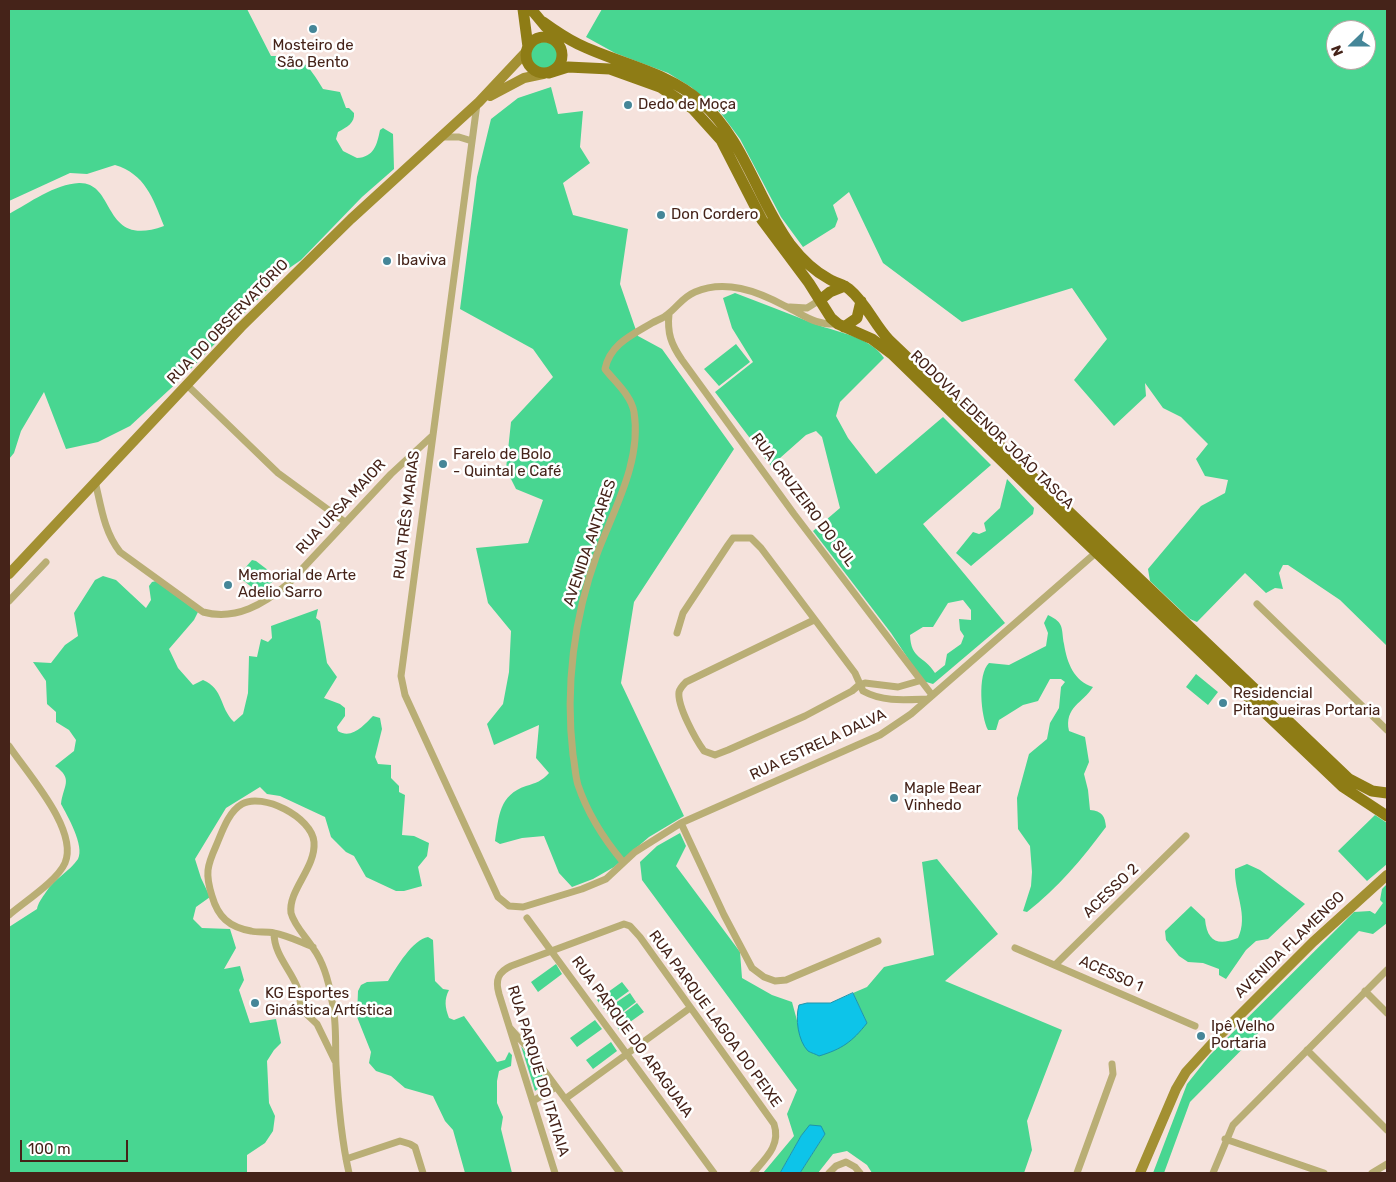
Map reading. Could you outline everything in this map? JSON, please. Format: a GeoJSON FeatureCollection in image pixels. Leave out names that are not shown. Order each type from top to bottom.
{"type":"FeatureCollection","features":[{"type":"Feature","properties":{"kind":"main road"},"geometry":{"type":"LineString","coordinates":[[523,9],[527,49],[530,67],[546,73],[558,67],[562,57],[556,38],[540,37],[527,49]]}},
{"type":"Feature","properties":{"kind":"main road","name":"RODOVIA EDENOR JOÃO TASCA"},"geometry":{"type":"LineString","coordinates":[[531,9],[556,38],[601,53],[680,86],[701,102],[727,131],[772,218],[790,244],[818,272],[845,286],[861,301],[878,329],[1343,787],[1387,816]]}},
{"type":"Feature","properties":{"kind":"main road"},"geometry":{"type":"LineString","coordinates":[[599,68],[601,53]]}},
{"type":"Feature","properties":{"kind":"main road","name":"RODOVIA EDENOR JOÃO TASCA"},"geometry":{"type":"LineString","coordinates":[[546,73],[568,67],[610,69],[660,87],[694,109],[721,140],[762,220],[831,318],[841,326],[872,339],[892,354],[1349,779],[1372,791],[1387,793]]}},
{"type":"Feature","properties":{"kind":"main road"},"geometry":{"type":"LineString","coordinates":[[820,300],[830,292],[845,286]]}},
{"type":"Feature","properties":{"kind":"main road"},"geometry":{"type":"LineString","coordinates":[[841,326],[858,318],[861,301]]}},
{"type":"Feature","properties":{"kind":"street","name":"RUA DO OBSERVATÓRIO"},"geometry":{"type":"LineString","coordinates":[[9,574],[241,327],[351,219],[478,103],[527,49]]}},
{"type":"Feature","properties":{"kind":"street","name":"RUA DO OBSERVATÓRIO"},"geometry":{"type":"LineString","coordinates":[[478,103],[524,78],[546,73]]}},
{"type":"Feature","properties":{"kind":"street","name":"RUA TRÊS MARIAS"},"geometry":{"type":"LineString","coordinates":[[478,103],[431,437],[402,684],[498,897],[509,906]]}},
{"type":"Feature","properties":{"kind":"street"},"geometry":{"type":"LineString","coordinates":[[439,137],[458,137],[472,141]]}},
{"type":"Feature","properties":{"kind":"street"},"geometry":{"type":"LineString","coordinates":[[668,314],[680,301],[693,293],[706,288],[724,286],[764,295],[788,306],[803,317],[815,322],[841,326]]}},
{"type":"Feature","properties":{"kind":"street"},"geometry":{"type":"LineString","coordinates":[[788,306],[807,308],[820,300]]}},
{"type":"Feature","properties":{"kind":"street","name":"AVENIDA ANTARES"},"geometry":{"type":"LineString","coordinates":[[623,862],[601,836],[585,804],[577,782],[571,734],[571,677],[582,602],[596,556],[629,470],[634,450],[634,412],[629,398],[605,369],[607,358],[624,338],[668,314]]}},
{"type":"Feature","properties":{"kind":"street","name":"RUA CRUZEIRO DO SUL"},"geometry":{"type":"LineString","coordinates":[[668,314],[668,330],[675,349],[920,682],[929,697]]}},
{"type":"Feature","properties":{"kind":"street"},"geometry":{"type":"LineString","coordinates":[[187,385],[278,473],[346,522]]}},
{"type":"Feature","properties":{"kind":"street","name":"RUA URSA MAIOR"},"geometry":{"type":"LineString","coordinates":[[95,481],[105,524],[112,542],[120,552],[189,604],[203,612],[216,616],[254,608],[272,598],[289,583],[346,522],[431,437]]}},
{"type":"Feature","properties":{"kind":"street"},"geometry":{"type":"LineString","coordinates":[[418,448],[430,447]]}},
{"type":"Feature","properties":{"kind":"street"},"geometry":{"type":"LineString","coordinates":[[677,634],[683,614],[733,538],[751,538],[756,542],[855,673],[863,691],[881,699],[929,697]]}},
{"type":"Feature","properties":{"kind":"street","name":"RUA ESTRELA DALVA"},"geometry":{"type":"LineString","coordinates":[[509,906],[523,907],[582,889],[606,879],[619,870],[623,862],[642,847],[681,823],[880,735],[911,714],[1100,549]]}},
{"type":"Feature","properties":{"kind":"street"},"geometry":{"type":"LineString","coordinates":[[9,601],[46,562]]}},
{"type":"Feature","properties":{"kind":"street"},"geometry":{"type":"LineString","coordinates":[[1257,604],[1387,730]]}},
{"type":"Feature","properties":{"kind":"street"},"geometry":{"type":"LineString","coordinates":[[814,620],[686,682],[681,687],[679,696],[682,706],[704,751],[715,755],[728,750],[805,716],[865,683],[898,687],[920,682]]}},
{"type":"Feature","properties":{"kind":"street"},"geometry":{"type":"LineString","coordinates":[[9,746],[63,827],[68,852],[64,864],[56,874],[9,915]]}},
{"type":"Feature","properties":{"kind":"street"},"geometry":{"type":"LineString","coordinates":[[313,947],[274,933],[251,932],[222,918],[214,904],[206,879],[210,859],[227,822],[235,810],[251,801],[261,802],[295,814],[308,826],[312,833],[314,857],[294,898],[291,910],[292,917],[313,947],[321,961],[333,1002],[341,1127],[350,1173]]}},
{"type":"Feature","properties":{"kind":"street"},"geometry":{"type":"LineString","coordinates":[[681,823],[724,916],[752,968],[764,977],[776,981],[786,980],[878,941]]}},
{"type":"Feature","properties":{"kind":"street","name":"ACESSO 2"},"geometry":{"type":"LineString","coordinates":[[1055,965],[1186,836]]}},
{"type":"Feature","properties":{"kind":"street","name":"AVENIDA FLAMENGO"},"geometry":{"type":"LineString","coordinates":[[1140,1173],[1176,1089],[1198,1058],[1337,919],[1387,875]]}},
{"type":"Feature","properties":{"kind":"street","name":"RUA PARQUE DO ARAGUAIA"},"geometry":{"type":"LineString","coordinates":[[527,918],[552,949],[714,1173]]}},
{"type":"Feature","properties":{"kind":"street","name":"RUA PARQUE LAGOA DO PEIXE"},"geometry":{"type":"LineString","coordinates":[[552,949],[624,924],[635,931],[774,1124],[777,1136],[771,1152],[753,1173]]}},
{"type":"Feature","properties":{"kind":"street"},"geometry":{"type":"LineString","coordinates":[[274,933],[275,949],[299,990],[300,1008],[317,1024],[336,1064]]}},
{"type":"Feature","properties":{"kind":"street","name":"ACESSO 1"},"geometry":{"type":"LineString","coordinates":[[1016,948],[1195,1026]]}},
{"type":"Feature","properties":{"kind":"street","name":"RUA PARQUE DO ITATIAIA"},"geometry":{"type":"LineString","coordinates":[[552,949],[502,970],[496,984],[555,1173]]}},
{"type":"Feature","properties":{"kind":"street"},"geometry":{"type":"LineString","coordinates":[[1213,1173],[1225,1140],[1233,1125],[1387,970]]}},
{"type":"Feature","properties":{"kind":"street"},"geometry":{"type":"LineString","coordinates":[[1366,991],[1387,1013]]}},
{"type":"Feature","properties":{"kind":"street"},"geometry":{"type":"LineString","coordinates":[[565,1098],[690,1008]]}},
{"type":"Feature","properties":{"kind":"street"},"geometry":{"type":"LineString","coordinates":[[510,1028],[526,1046],[620,1173]]}},
{"type":"Feature","properties":{"kind":"street"},"geometry":{"type":"LineString","coordinates":[[1307,1050],[1387,1130]]}},
{"type":"Feature","properties":{"kind":"street"},"geometry":{"type":"LineString","coordinates":[[1077,1173],[1112,1074],[1112,1064]]}},
{"type":"Feature","properties":{"kind":"street"},"geometry":{"type":"LineString","coordinates":[[533,1101],[556,1087]]}},
{"type":"Feature","properties":{"kind":"street"},"geometry":{"type":"LineString","coordinates":[[1225,1140],[1324,1173]]}},
{"type":"Feature","properties":{"kind":"street"},"geometry":{"type":"LineString","coordinates":[[346,1159],[400,1141],[415,1147],[423,1173]]}},
{"type":"Feature","properties":{"kind":"street","name":"AVENIDA FLAMENGO"},"geometry":{"type":"LineString","coordinates":[[1147,1173],[1155,1141]]}},
{"type":"Feature","properties":{"kind":"street"},"geometry":{"type":"LineString","coordinates":[[830,1172],[846,1162],[856,1167],[860,1173]]}},
{"type":"Feature","properties":{"kind":"street"},"geometry":{"type":"LineString","coordinates":[[1372,1173],[1387,1164]]}},
{"type":"Feature","properties":{"kind":"green space"},"geometry":{"type":"Polygon","coordinates":[[[9,9],[247,9],[271,56],[290,57],[303,63],[313,73],[323,89],[340,92],[346,108],[349,108],[354,113],[352,122],[338,132],[336,139],[343,151],[357,158],[371,153],[378,141],[380,130],[383,128],[393,134],[394,169],[362,197],[301,260],[285,271],[182,378],[130,426],[98,442],[66,449],[44,392],[21,431],[14,453],[9,459],[9,214],[52,190],[79,183],[91,186],[99,193],[119,222],[129,229],[144,231],[164,226],[147,188],[134,174],[115,165],[87,174],[70,173],[9,201],[9,9]]]}},
{"type":"Feature","properties":{"kind":"green space"},"geometry":{"type":"Polygon","coordinates":[[[602,9],[1387,9],[1387,646],[1340,600],[1288,565],[1283,565],[1279,573],[1283,589],[1275,588],[1266,593],[1245,573],[1197,622],[1190,619],[1150,581],[1148,569],[1201,506],[1225,493],[1228,480],[1205,476],[1196,459],[1208,444],[1181,417],[1163,408],[1145,383],[1146,396],[1114,426],[1074,380],[1107,339],[1072,288],[962,322],[883,263],[849,192],[833,205],[838,219],[835,227],[803,247],[781,217],[740,139],[720,112],[691,87],[668,73],[615,53],[586,37],[602,9]]]}},
{"type":"Feature","properties":{"kind":"green space"},"geometry":{"type":"Polygon","coordinates":[[[544,42],[554,46],[558,56],[554,66],[544,70],[534,66],[530,56],[534,46],[544,42]]]}},
{"type":"Feature","properties":{"kind":"green space"},"geometry":{"type":"Polygon","coordinates":[[[551,87],[558,114],[583,111],[580,147],[590,163],[563,183],[573,215],[628,229],[620,284],[638,336],[662,349],[734,449],[634,602],[621,683],[684,816],[649,837],[614,867],[593,879],[572,887],[559,873],[544,836],[522,838],[500,844],[495,841],[499,815],[505,801],[517,790],[539,781],[549,773],[536,758],[539,725],[494,745],[487,724],[503,704],[509,672],[511,631],[488,603],[476,548],[528,543],[543,500],[516,489],[506,469],[511,422],[553,377],[533,349],[460,309],[477,177],[491,119],[518,98],[551,87]]]}},
{"type":"Feature","properties":{"kind":"green space"},"geometry":{"type":"Polygon","coordinates":[[[735,293],[815,324],[853,336],[878,351],[884,358],[840,402],[836,416],[848,438],[876,474],[943,417],[991,465],[923,524],[1005,623],[933,684],[923,681],[891,633],[813,531],[840,508],[822,437],[816,431],[806,435],[771,466],[715,392],[753,362],[732,328],[723,298],[735,293]],[[963,600],[948,603],[933,627],[923,627],[910,635],[915,653],[935,673],[945,665],[947,654],[961,644],[964,636],[960,630],[959,619],[971,620],[971,610],[963,600]]]}},
{"type":"Feature","properties":{"kind":"green space"},"geometry":{"type":"Polygon","coordinates":[[[736,344],[750,362],[719,386],[704,369],[736,344]]]}},
{"type":"Feature","properties":{"kind":"green space"},"geometry":{"type":"Polygon","coordinates":[[[1007,479],[1034,508],[1033,514],[971,566],[956,553],[973,532],[979,534],[986,531],[984,523],[1000,508],[1007,479]]]}},
{"type":"Feature","properties":{"kind":"green space"},"geometry":{"type":"Polygon","coordinates":[[[252,560],[277,577],[260,594],[238,576],[252,560]]]}},
{"type":"Feature","properties":{"kind":"green space"},"geometry":{"type":"Polygon","coordinates":[[[103,576],[116,580],[146,608],[151,600],[149,586],[152,582],[156,581],[198,612],[194,620],[169,649],[178,668],[193,685],[203,680],[215,688],[234,722],[243,714],[248,693],[249,656],[257,657],[261,639],[268,642],[272,638],[271,626],[318,609],[316,618],[320,621],[327,663],[337,677],[324,698],[345,708],[345,716],[337,727],[338,731],[348,734],[358,730],[373,716],[380,718],[382,729],[375,757],[378,764],[391,765],[391,778],[399,786],[399,792],[405,795],[402,835],[414,836],[429,843],[427,856],[418,867],[422,886],[404,891],[396,891],[366,877],[354,856],[346,852],[331,837],[325,817],[280,796],[267,794],[260,787],[226,808],[195,859],[210,897],[196,907],[193,919],[202,928],[230,929],[236,948],[224,969],[240,966],[244,980],[239,990],[250,1023],[276,1019],[281,1043],[267,1061],[269,1103],[275,1116],[273,1131],[265,1143],[247,1155],[247,1173],[9,1173],[9,927],[37,909],[40,900],[49,887],[75,863],[80,853],[74,831],[61,804],[66,779],[55,766],[74,751],[76,740],[69,730],[56,722],[56,712],[47,704],[46,681],[33,662],[51,663],[65,645],[78,636],[74,613],[95,580],[103,576]]]}},
{"type":"Feature","properties":{"kind":"green space"},"geometry":{"type":"Polygon","coordinates":[[[1048,615],[1060,623],[1065,651],[1072,670],[1076,676],[1093,687],[1075,706],[1069,716],[1068,723],[1069,731],[1085,737],[1089,762],[1084,774],[1090,810],[1102,815],[1106,827],[1069,872],[1027,912],[1023,911],[1031,886],[1030,846],[1018,829],[1017,798],[1029,754],[1047,739],[1050,723],[1059,708],[1061,687],[1065,682],[1061,679],[1050,679],[1038,701],[1023,705],[999,720],[996,730],[988,730],[981,696],[983,676],[989,663],[1009,665],[1046,646],[1048,633],[1044,623],[1048,615]]]}},
{"type":"Feature","properties":{"kind":"green space"},"geometry":{"type":"Polygon","coordinates":[[[1196,674],[1218,692],[1208,705],[1186,687],[1196,674]]]}},
{"type":"Feature","properties":{"kind":"green space"},"geometry":{"type":"Polygon","coordinates":[[[1375,815],[1387,823],[1387,864],[1367,881],[1338,851],[1375,815]]]}},
{"type":"Feature","properties":{"kind":"green space"},"geometry":{"type":"Polygon","coordinates":[[[680,833],[686,846],[676,866],[740,952],[742,978],[772,995],[792,1002],[802,1039],[808,1051],[867,1023],[853,993],[867,987],[884,967],[934,955],[922,862],[937,859],[998,934],[945,981],[1062,1030],[1027,1121],[1032,1150],[1024,1173],[872,1173],[867,1165],[847,1151],[833,1154],[818,1173],[800,1173],[825,1134],[801,1136],[780,1173],[763,1173],[794,1136],[787,1114],[797,1090],[642,880],[640,862],[657,846],[680,833]]]}},
{"type":"Feature","properties":{"kind":"green space"},"geometry":{"type":"Polygon","coordinates":[[[1247,864],[1260,870],[1305,904],[1268,939],[1256,941],[1246,950],[1226,979],[1219,975],[1219,969],[1203,963],[1188,962],[1179,956],[1166,940],[1165,931],[1191,906],[1205,919],[1208,933],[1215,940],[1225,942],[1238,938],[1241,929],[1242,912],[1235,869],[1247,864]]]}},
{"type":"Feature","properties":{"kind":"green space"},"geometry":{"type":"Polygon","coordinates":[[[1387,884],[1387,923],[1373,934],[1359,931],[1190,1102],[1164,1173],[1153,1173],[1187,1084],[1210,1055],[1354,912],[1370,911],[1375,914],[1383,903],[1380,900],[1382,889],[1387,884]]]}},
{"type":"Feature","properties":{"kind":"green space"},"geometry":{"type":"Polygon","coordinates":[[[428,937],[433,940],[435,981],[443,989],[449,990],[446,1004],[449,1018],[454,1020],[464,1016],[497,1062],[505,1060],[509,1052],[512,1055],[511,1066],[499,1071],[497,1103],[503,1117],[501,1129],[512,1173],[465,1173],[453,1130],[445,1121],[433,1096],[405,1088],[391,1076],[376,1071],[369,1063],[371,1052],[357,1017],[358,991],[361,985],[367,982],[388,981],[411,948],[422,939],[428,937]]]}},
{"type":"Feature","properties":{"kind":"green space"},"geometry":{"type":"Polygon","coordinates":[[[556,964],[562,974],[538,992],[531,982],[556,964]]]}},
{"type":"Feature","properties":{"kind":"green space"},"geometry":{"type":"Polygon","coordinates":[[[622,982],[629,991],[604,1009],[597,1000],[622,982]]]}},
{"type":"Feature","properties":{"kind":"green space"},"geometry":{"type":"Polygon","coordinates":[[[630,993],[636,1002],[612,1020],[605,1010],[630,993]]]}},
{"type":"Feature","properties":{"kind":"green space"},"geometry":{"type":"Polygon","coordinates":[[[637,1003],[644,1012],[619,1030],[613,1021],[637,1003]]]}},
{"type":"Feature","properties":{"kind":"green space"},"geometry":{"type":"Polygon","coordinates":[[[595,1020],[602,1029],[577,1047],[570,1038],[595,1020]]]}},
{"type":"Feature","properties":{"kind":"green space"},"geometry":{"type":"Polygon","coordinates":[[[611,1042],[617,1051],[593,1069],[586,1060],[611,1042]]]}},
{"type":"Feature","properties":{"kind":"green space"},"geometry":{"type":"Polygon","coordinates":[[[521,1046],[547,1082],[535,1091],[521,1046]]]}},
{"type":"Feature","properties":{"kind":"water"},"geometry":{"type":"Polygon","coordinates":[[[853,993],[867,1023],[851,1040],[834,1051],[819,1056],[808,1051],[798,1029],[797,1016],[799,1005],[830,1003],[853,993]]]}},
{"type":"Feature","properties":{"kind":"water"},"geometry":{"type":"Polygon","coordinates":[[[810,1125],[821,1126],[825,1134],[800,1173],[780,1173],[801,1136],[810,1125]]]}},
{"type":"Feature","properties":{"kind":"place","name":"Mosteiro de São Bento"},"geometry":{"type":"Point","coordinates":[313,29]}},
{"type":"Feature","properties":{"kind":"place","name":"Dedo de Moça"},"geometry":{"type":"Point","coordinates":[628,105]}},
{"type":"Feature","properties":{"kind":"place","name":"Don Cordero"},"geometry":{"type":"Point","coordinates":[661,215]}},
{"type":"Feature","properties":{"kind":"place","name":"Ibaviva"},"geometry":{"type":"Point","coordinates":[387,261]}},
{"type":"Feature","properties":{"kind":"place","name":"Farelo de Bolo - Quintal e Café"},"geometry":{"type":"Point","coordinates":[443,464]}},
{"type":"Feature","properties":{"kind":"place","name":"Memorial de Arte Adelio Sarro"},"geometry":{"type":"Point","coordinates":[228,585]}},
{"type":"Feature","properties":{"kind":"place","name":"Residencial Pitangueiras Portaria"},"geometry":{"type":"Point","coordinates":[1223,703]}},
{"type":"Feature","properties":{"kind":"place","name":"Maple Bear Vinhedo"},"geometry":{"type":"Point","coordinates":[894,798]}},
{"type":"Feature","properties":{"kind":"place","name":"KG Esportes Ginástica Artística"},"geometry":{"type":"Point","coordinates":[255,1003]}},
{"type":"Feature","properties":{"kind":"place","name":"Ipê Velho Portaria"},"geometry":{"type":"Point","coordinates":[1201,1036]}}]}
